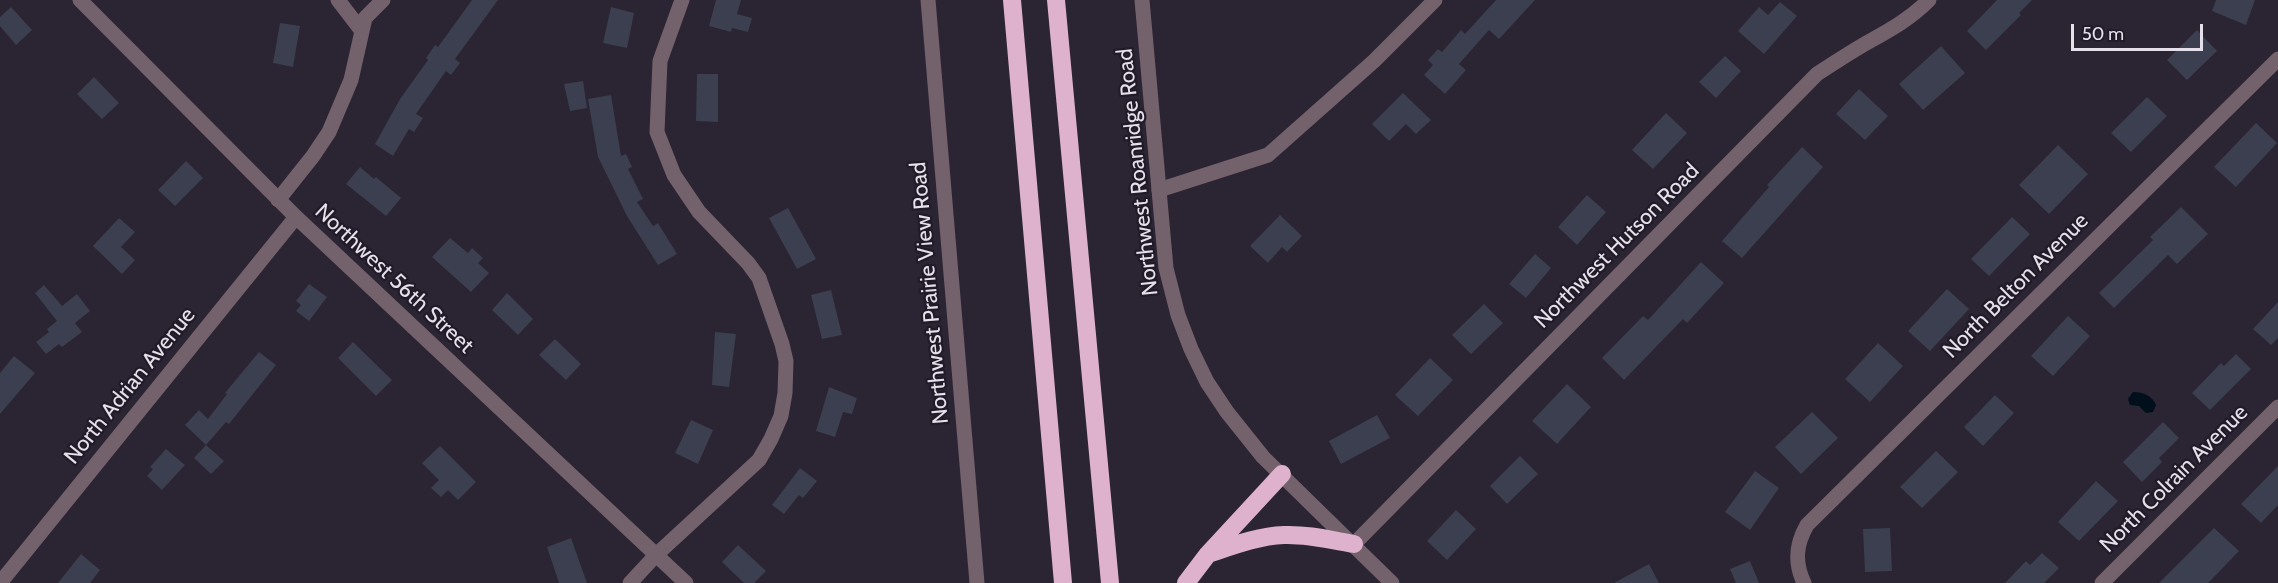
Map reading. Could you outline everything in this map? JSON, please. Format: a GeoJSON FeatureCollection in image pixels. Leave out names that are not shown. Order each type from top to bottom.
{"type":"FeatureCollection","features":[{"type":"Feature","properties":{"kind":"highway"},"geometry":{"type":"LineString","coordinates":[[1012,0],[1064,583]]}},
{"type":"Feature","properties":{"kind":"highway"},"geometry":{"type":"LineString","coordinates":[[1056,0],[1110,583]]}},
{"type":"Feature","properties":{"kind":"highway"},"geometry":{"type":"LineString","coordinates":[[1186,583],[1208,554],[1282,474]]}},
{"type":"Feature","properties":{"kind":"highway"},"geometry":{"type":"LineString","coordinates":[[1208,554],[1249,541],[1284,535],[1354,544]]}},
{"type":"Feature","properties":{"kind":"street","name":"Northwest 56th Street"},"geometry":{"type":"LineString","coordinates":[[80,0],[278,200],[686,583]]}},
{"type":"Feature","properties":{"kind":"street"},"geometry":{"type":"LineString","coordinates":[[338,0],[361,30]]}},
{"type":"Feature","properties":{"kind":"street"},"geometry":{"type":"LineString","coordinates":[[278,200],[329,132],[355,66],[364,18],[383,0]]}},
{"type":"Feature","properties":{"kind":"street"},"geometry":{"type":"LineString","coordinates":[[630,583],[656,555],[759,460],[781,416],[786,393],[786,361],[759,278],[748,263],[699,212],[674,175],[657,132],[660,61],[682,0]]}},
{"type":"Feature","properties":{"kind":"street","name":"Northwest Prairie View Road"},"geometry":{"type":"LineString","coordinates":[[928,0],[977,583]]}},
{"type":"Feature","properties":{"kind":"street","name":"Northwest Roanridge Road"},"geometry":{"type":"LineString","coordinates":[[1142,0],[1168,280],[1191,349],[1207,382],[1227,412],[1263,457],[1392,583]]}},
{"type":"Feature","properties":{"kind":"street"},"geometry":{"type":"LineString","coordinates":[[1159,190],[1268,155],[1374,61],[1435,0]]}},
{"type":"Feature","properties":{"kind":"street","name":"Northwest Hutson Road"},"geometry":{"type":"LineString","coordinates":[[1354,544],[1817,74],[1869,41],[1893,29],[1929,0]]}},
{"type":"Feature","properties":{"kind":"street","name":"North Belton Avenue"},"geometry":{"type":"LineString","coordinates":[[1804,583],[1799,574],[1797,554],[1801,536],[1807,525],[2278,58]]}},
{"type":"Feature","properties":{"kind":"street","name":"North Adrian Avenue"},"geometry":{"type":"LineString","coordinates":[[0,583],[296,217]]}},
{"type":"Feature","properties":{"kind":"street","name":"North Colrain Avenue"},"geometry":{"type":"LineString","coordinates":[[2102,583],[2278,407]]}},
{"type":"Feature","properties":{"kind":"water"},"geometry":{"type":"Polygon","coordinates":[[[2133,392],[2144,394],[2152,399],[2156,405],[2153,412],[2146,413],[2139,406],[2130,405],[2128,399],[2133,392]]]}},
{"type":"Feature","properties":{"kind":"building"},"geometry":{"type":"Polygon","coordinates":[[[472,0],[498,0],[455,59],[460,63],[451,75],[446,71],[416,114],[423,118],[414,132],[409,129],[393,156],[375,144],[400,99],[428,60],[426,58],[435,45],[438,47],[472,0]]]}},
{"type":"Feature","properties":{"kind":"building"},"geometry":{"type":"Polygon","coordinates":[[[716,0],[741,0],[737,14],[752,18],[748,32],[732,28],[731,32],[709,26],[716,0]]]}},
{"type":"Feature","properties":{"kind":"building"},"geometry":{"type":"Polygon","coordinates":[[[1496,0],[1535,0],[1499,39],[1489,30],[1459,64],[1466,70],[1445,94],[1424,75],[1433,65],[1428,60],[1438,49],[1442,52],[1461,30],[1465,34],[1496,0]]]}},
{"type":"Feature","properties":{"kind":"building"},"geometry":{"type":"Polygon","coordinates":[[[1997,0],[2032,0],[2019,13],[2021,15],[1986,50],[1967,31],[1997,0]]]}},
{"type":"Feature","properties":{"kind":"building"},"geometry":{"type":"Polygon","coordinates":[[[2216,0],[2255,0],[2246,25],[2212,11],[2216,0]]]}},
{"type":"Feature","properties":{"kind":"building"},"geometry":{"type":"Polygon","coordinates":[[[1780,2],[1797,16],[1764,54],[1738,31],[1759,7],[1768,15],[1780,2]]]}},
{"type":"Feature","properties":{"kind":"building"},"geometry":{"type":"Polygon","coordinates":[[[11,7],[32,30],[16,45],[0,26],[0,17],[11,7]]]}},
{"type":"Feature","properties":{"kind":"building"},"geometry":{"type":"Polygon","coordinates":[[[611,7],[634,13],[627,48],[603,43],[611,7]]]}},
{"type":"Feature","properties":{"kind":"building"},"geometry":{"type":"Polygon","coordinates":[[[280,23],[300,26],[293,67],[273,63],[280,23]]]}},
{"type":"Feature","properties":{"kind":"building"},"geometry":{"type":"Polygon","coordinates":[[[2197,30],[2217,51],[2187,80],[2167,60],[2197,30]]]}},
{"type":"Feature","properties":{"kind":"building"},"geometry":{"type":"Polygon","coordinates":[[[1941,46],[1965,73],[1923,110],[1899,84],[1941,46]]]}},
{"type":"Feature","properties":{"kind":"building"},"geometry":{"type":"Polygon","coordinates":[[[1725,56],[1741,71],[1716,98],[1699,82],[1725,56]]]}},
{"type":"Feature","properties":{"kind":"building"},"geometry":{"type":"Polygon","coordinates":[[[697,74],[718,74],[718,122],[696,121],[697,74]]]}},
{"type":"Feature","properties":{"kind":"building"},"geometry":{"type":"Polygon","coordinates":[[[94,77],[119,103],[102,119],[77,94],[94,77]]]}},
{"type":"Feature","properties":{"kind":"building"},"geometry":{"type":"Polygon","coordinates":[[[583,81],[587,108],[570,111],[564,84],[583,81]]]}},
{"type":"Feature","properties":{"kind":"building"},"geometry":{"type":"Polygon","coordinates":[[[1859,89],[1888,116],[1865,140],[1836,114],[1859,89]]]}},
{"type":"Feature","properties":{"kind":"building"},"geometry":{"type":"Polygon","coordinates":[[[1403,93],[1431,120],[1416,134],[1406,124],[1389,141],[1372,124],[1403,93]]]}},
{"type":"Feature","properties":{"kind":"building"},"geometry":{"type":"Polygon","coordinates":[[[611,95],[621,156],[626,154],[632,167],[628,169],[643,199],[637,202],[653,226],[658,223],[677,254],[658,265],[627,216],[598,157],[588,99],[611,95]]]}},
{"type":"Feature","properties":{"kind":"building"},"geometry":{"type":"Polygon","coordinates":[[[2147,97],[2167,116],[2131,152],[2111,133],[2147,97]]]}},
{"type":"Feature","properties":{"kind":"building"},"geometry":{"type":"Polygon","coordinates":[[[1666,113],[1687,133],[1653,169],[1632,150],[1666,113]]]}},
{"type":"Feature","properties":{"kind":"building"},"geometry":{"type":"Polygon","coordinates":[[[2256,123],[2277,143],[2236,187],[2214,167],[2256,123]]]}},
{"type":"Feature","properties":{"kind":"building"},"geometry":{"type":"Polygon","coordinates":[[[2058,145],[2088,174],[2049,214],[2019,185],[2058,145]]]}},
{"type":"Feature","properties":{"kind":"building"},"geometry":{"type":"Polygon","coordinates":[[[1802,147],[1823,167],[1742,258],[1722,241],[1769,187],[1767,185],[1802,147]]]}},
{"type":"Feature","properties":{"kind":"building"},"geometry":{"type":"Polygon","coordinates":[[[186,161],[203,178],[175,206],[158,190],[186,161]]]}},
{"type":"Feature","properties":{"kind":"building"},"geometry":{"type":"Polygon","coordinates":[[[360,167],[401,198],[386,216],[346,184],[360,167]]]}},
{"type":"Feature","properties":{"kind":"building"},"geometry":{"type":"Polygon","coordinates":[[[1587,195],[1606,212],[1577,245],[1558,227],[1587,195]]]}},
{"type":"Feature","properties":{"kind":"building"},"geometry":{"type":"Polygon","coordinates":[[[2181,207],[2208,234],[2177,264],[2168,255],[2114,308],[2099,293],[2153,240],[2150,237],[2181,207]]]}},
{"type":"Feature","properties":{"kind":"building"},"geometry":{"type":"Polygon","coordinates":[[[788,208],[816,259],[797,269],[769,218],[788,208]]]}},
{"type":"Feature","properties":{"kind":"building"},"geometry":{"type":"Polygon","coordinates":[[[1280,215],[1302,236],[1287,252],[1282,247],[1268,263],[1250,246],[1280,215]]]}},
{"type":"Feature","properties":{"kind":"building"},"geometry":{"type":"Polygon","coordinates":[[[2012,217],[2030,234],[1989,276],[1971,259],[2012,217]]]}},
{"type":"Feature","properties":{"kind":"building"},"geometry":{"type":"Polygon","coordinates":[[[119,218],[135,232],[121,247],[135,260],[122,274],[93,246],[119,218]]]}},
{"type":"Feature","properties":{"kind":"building"},"geometry":{"type":"Polygon","coordinates":[[[450,238],[468,253],[472,248],[483,258],[478,263],[489,273],[471,292],[432,257],[450,238]]]}},
{"type":"Feature","properties":{"kind":"building"},"geometry":{"type":"Polygon","coordinates":[[[1535,254],[1551,268],[1526,298],[1509,284],[1535,254]]]}},
{"type":"Feature","properties":{"kind":"building"},"geometry":{"type":"Polygon","coordinates":[[[1701,262],[1724,283],[1687,323],[1683,319],[1624,380],[1602,358],[1643,316],[1648,320],[1701,262]]]}},
{"type":"Feature","properties":{"kind":"building"},"geometry":{"type":"Polygon","coordinates":[[[309,284],[327,297],[309,321],[296,311],[301,305],[296,301],[309,284]]]}},
{"type":"Feature","properties":{"kind":"building"},"geometry":{"type":"Polygon","coordinates":[[[44,285],[62,306],[77,294],[90,311],[75,323],[82,332],[62,347],[59,344],[46,354],[36,342],[49,332],[47,329],[57,321],[35,293],[44,285]]]}},
{"type":"Feature","properties":{"kind":"building"},"geometry":{"type":"Polygon","coordinates":[[[1947,289],[1969,309],[1930,351],[1908,331],[1947,289]]]}},
{"type":"Feature","properties":{"kind":"building"},"geometry":{"type":"Polygon","coordinates":[[[831,290],[842,335],[822,339],[811,295],[831,290]]]}},
{"type":"Feature","properties":{"kind":"building"},"geometry":{"type":"Polygon","coordinates":[[[507,293],[533,319],[518,335],[492,310],[507,293]]]}},
{"type":"Feature","properties":{"kind":"building"},"geometry":{"type":"Polygon","coordinates":[[[2278,302],[2278,338],[2271,345],[2253,329],[2278,302]]]}},
{"type":"Feature","properties":{"kind":"building"},"geometry":{"type":"Polygon","coordinates":[[[1484,304],[1503,323],[1471,354],[1452,335],[1484,304]]]}},
{"type":"Feature","properties":{"kind":"building"},"geometry":{"type":"Polygon","coordinates":[[[2068,316],[2090,336],[2053,376],[2031,356],[2068,316]]]}},
{"type":"Feature","properties":{"kind":"building"},"geometry":{"type":"Polygon","coordinates":[[[715,332],[736,334],[729,387],[712,385],[715,332]]]}},
{"type":"Feature","properties":{"kind":"building"},"geometry":{"type":"Polygon","coordinates":[[[555,339],[581,364],[566,380],[539,355],[555,339]]]}},
{"type":"Feature","properties":{"kind":"building"},"geometry":{"type":"Polygon","coordinates":[[[353,342],[392,380],[376,396],[338,358],[353,342]]]}},
{"type":"Feature","properties":{"kind":"building"},"geometry":{"type":"Polygon","coordinates":[[[1878,343],[1903,366],[1870,402],[1845,379],[1878,343]]]}},
{"type":"Feature","properties":{"kind":"building"},"geometry":{"type":"Polygon","coordinates":[[[259,352],[276,365],[229,424],[226,422],[206,445],[185,425],[199,410],[208,419],[227,394],[225,393],[259,352]]]}},
{"type":"Feature","properties":{"kind":"building"},"geometry":{"type":"Polygon","coordinates":[[[2236,354],[2251,369],[2210,410],[2192,393],[2221,363],[2224,366],[2236,354]]]}},
{"type":"Feature","properties":{"kind":"building"},"geometry":{"type":"Polygon","coordinates":[[[14,356],[35,373],[0,414],[0,373],[14,356]]]}},
{"type":"Feature","properties":{"kind":"building"},"geometry":{"type":"Polygon","coordinates":[[[1430,358],[1453,380],[1418,416],[1395,395],[1430,358]]]}},
{"type":"Feature","properties":{"kind":"building"},"geometry":{"type":"Polygon","coordinates":[[[1567,384],[1591,407],[1557,444],[1532,421],[1567,384]]]}},
{"type":"Feature","properties":{"kind":"building"},"geometry":{"type":"Polygon","coordinates":[[[829,387],[857,398],[852,414],[843,412],[835,437],[816,431],[829,387]]]}},
{"type":"Feature","properties":{"kind":"building"},"geometry":{"type":"Polygon","coordinates":[[[1995,395],[2014,413],[1983,446],[1964,427],[1995,395]]]}},
{"type":"Feature","properties":{"kind":"building"},"geometry":{"type":"Polygon","coordinates":[[[1812,412],[1838,438],[1801,474],[1775,447],[1812,412]]]}},
{"type":"Feature","properties":{"kind":"building"},"geometry":{"type":"Polygon","coordinates":[[[1377,415],[1390,438],[1341,464],[1329,441],[1377,415]]]}},
{"type":"Feature","properties":{"kind":"building"},"geometry":{"type":"Polygon","coordinates":[[[691,420],[713,430],[698,464],[675,453],[691,420]]]}},
{"type":"Feature","properties":{"kind":"building"},"geometry":{"type":"Polygon","coordinates":[[[2163,422],[2179,438],[2159,458],[2162,462],[2142,482],[2123,462],[2163,422]]]}},
{"type":"Feature","properties":{"kind":"building"},"geometry":{"type":"Polygon","coordinates":[[[206,445],[224,461],[211,474],[194,458],[206,445]]]}},
{"type":"Feature","properties":{"kind":"building"},"geometry":{"type":"Polygon","coordinates":[[[440,446],[476,482],[458,500],[448,490],[441,497],[431,488],[439,480],[422,463],[440,446]]]}},
{"type":"Feature","properties":{"kind":"building"},"geometry":{"type":"Polygon","coordinates":[[[166,449],[185,465],[162,490],[147,476],[153,469],[150,467],[166,449]]]}},
{"type":"Feature","properties":{"kind":"building"},"geometry":{"type":"Polygon","coordinates":[[[1936,451],[1958,472],[1922,508],[1900,487],[1936,451]]]}},
{"type":"Feature","properties":{"kind":"building"},"geometry":{"type":"Polygon","coordinates":[[[1520,456],[1538,474],[1507,504],[1490,486],[1520,456]]]}},
{"type":"Feature","properties":{"kind":"building"},"geometry":{"type":"Polygon","coordinates":[[[2278,466],[2278,505],[2261,523],[2241,504],[2278,466]]]}},
{"type":"Feature","properties":{"kind":"building"},"geometry":{"type":"Polygon","coordinates":[[[800,468],[817,481],[803,498],[799,495],[784,514],[772,505],[800,468]]]}},
{"type":"Feature","properties":{"kind":"building"},"geometry":{"type":"Polygon","coordinates":[[[1755,471],[1779,488],[1750,530],[1725,512],[1755,471]]]}},
{"type":"Feature","properties":{"kind":"building"},"geometry":{"type":"Polygon","coordinates":[[[2096,481],[2118,501],[2079,541],[2058,522],[2096,481]]]}},
{"type":"Feature","properties":{"kind":"building"},"geometry":{"type":"Polygon","coordinates":[[[1456,510],[1476,529],[1447,560],[1427,541],[1456,510]]]}},
{"type":"Feature","properties":{"kind":"building"},"geometry":{"type":"Polygon","coordinates":[[[1890,528],[1892,571],[1865,572],[1863,529],[1890,528]]]}},
{"type":"Feature","properties":{"kind":"building"},"geometry":{"type":"Polygon","coordinates":[[[2214,528],[2239,551],[2208,583],[2159,583],[2214,528]]]}},
{"type":"Feature","properties":{"kind":"building"},"geometry":{"type":"Polygon","coordinates":[[[571,538],[587,583],[559,583],[547,547],[571,538]]]}},
{"type":"Feature","properties":{"kind":"building"},"geometry":{"type":"Polygon","coordinates":[[[738,545],[766,571],[754,583],[744,583],[722,562],[738,545]]]}},
{"type":"Feature","properties":{"kind":"building"},"geometry":{"type":"Polygon","coordinates":[[[2042,553],[2059,568],[2044,583],[2005,583],[2026,561],[2030,565],[2042,553]]]}},
{"type":"Feature","properties":{"kind":"building"},"geometry":{"type":"Polygon","coordinates":[[[81,554],[100,570],[90,583],[58,583],[81,554]]]}},
{"type":"Feature","properties":{"kind":"building"},"geometry":{"type":"Polygon","coordinates":[[[1750,561],[1759,583],[1736,583],[1730,569],[1750,561]]]}},
{"type":"Feature","properties":{"kind":"building"},"geometry":{"type":"Polygon","coordinates":[[[1649,564],[1659,583],[1614,583],[1649,564]]]}}]}
